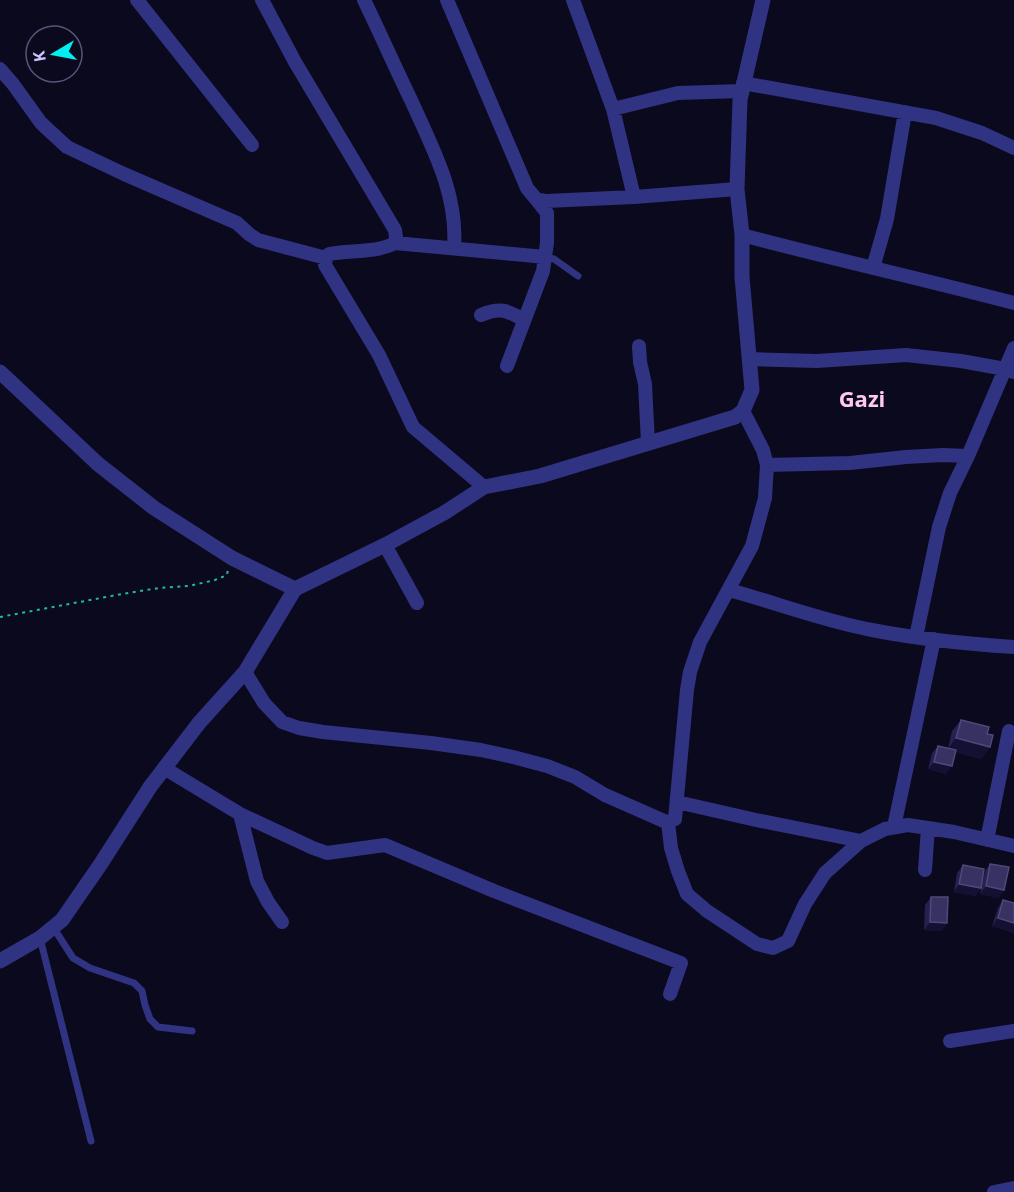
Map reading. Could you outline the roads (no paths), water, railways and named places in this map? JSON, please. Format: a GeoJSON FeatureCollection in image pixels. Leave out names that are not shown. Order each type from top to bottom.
{"type":"FeatureCollection","features":[{"type":"Feature","properties":{"kind":"street"},"geometry":{"type":"LineString","coordinates":[[137,0],[252,145]]}},
{"type":"Feature","properties":{"kind":"street"},"geometry":{"type":"LineString","coordinates":[[262,0],[296,62],[392,223],[396,237],[394,243]]}},
{"type":"Feature","properties":{"kind":"street"},"geometry":{"type":"LineString","coordinates":[[364,0],[432,147],[448,188],[454,215],[454,248]]}},
{"type":"Feature","properties":{"kind":"street"},"geometry":{"type":"LineString","coordinates":[[447,0],[527,188],[547,213],[547,243],[543,271],[507,366]]}},
{"type":"Feature","properties":{"kind":"street"},"geometry":{"type":"LineString","coordinates":[[573,0],[613,109],[634,197]]}},
{"type":"Feature","properties":{"kind":"street"},"geometry":{"type":"LineString","coordinates":[[0,961],[40,938],[62,920],[164,768],[199,723],[245,672],[296,589],[444,513],[483,487],[540,476],[735,417],[743,411],[752,390],[737,189],[742,87],[763,0]]}},
{"type":"Feature","properties":{"kind":"street"},"geometry":{"type":"LineString","coordinates":[[0,69],[41,123],[67,147],[237,223],[258,240],[326,258]]}},
{"type":"Feature","properties":{"kind":"street"},"geometry":{"type":"LineString","coordinates":[[613,109],[678,93],[742,87],[936,118],[982,133],[1014,148]]}},
{"type":"Feature","properties":{"kind":"street"},"geometry":{"type":"LineString","coordinates":[[873,268],[887,219],[904,112]]}},
{"type":"Feature","properties":{"kind":"street"},"geometry":{"type":"LineString","coordinates":[[536,199],[546,201],[634,197],[737,189]]}},
{"type":"Feature","properties":{"kind":"street"},"geometry":{"type":"LineString","coordinates":[[742,235],[1014,303]]}},
{"type":"Feature","properties":{"kind":"street"},"geometry":{"type":"LineString","coordinates":[[483,487],[413,427],[379,356],[325,265],[326,258],[329,254],[375,249],[394,243],[545,257]]}},
{"type":"Feature","properties":{"kind":"street"},"geometry":{"type":"LineString","coordinates":[[481,315],[492,310],[501,310],[524,320]]}},
{"type":"Feature","properties":{"kind":"street"},"geometry":{"type":"LineString","coordinates":[[639,346],[645,384],[648,443]]}},
{"type":"Feature","properties":{"kind":"street"},"geometry":{"type":"LineString","coordinates":[[916,637],[939,527],[950,493],[1010,370],[1014,348]]}},
{"type":"Feature","properties":{"kind":"street"},"geometry":{"type":"LineString","coordinates":[[749,359],[817,361],[906,355],[961,361],[1010,370]]}},
{"type":"Feature","properties":{"kind":"street"},"geometry":{"type":"LineString","coordinates":[[0,372],[98,464],[154,508],[232,558],[296,589]]}},
{"type":"Feature","properties":{"kind":"street"},"geometry":{"type":"LineString","coordinates":[[245,672],[264,703],[282,722],[298,728],[432,742],[513,757],[547,766],[575,777],[606,795],[664,821],[675,819],[690,672],[700,642],[752,546],[765,498],[767,465],[763,450],[743,411]]}},
{"type":"Feature","properties":{"kind":"street"},"geometry":{"type":"LineString","coordinates":[[767,465],[850,463],[943,455],[968,456]]}},
{"type":"Feature","properties":{"kind":"street"},"geometry":{"type":"LineString","coordinates":[[385,545],[417,603]]}},
{"type":"Feature","properties":{"kind":"street"},"geometry":{"type":"LineString","coordinates":[[729,590],[822,619],[872,631],[1014,647]]}},
{"type":"Feature","properties":{"kind":"street"},"geometry":{"type":"LineString","coordinates":[[894,827],[934,639]]}},
{"type":"Feature","properties":{"kind":"street"},"geometry":{"type":"LineString","coordinates":[[987,840],[1009,731]]}},
{"type":"Feature","properties":{"kind":"street"},"geometry":{"type":"LineString","coordinates":[[164,768],[240,814],[327,853],[385,845],[494,891],[681,963],[670,994]]}},
{"type":"Feature","properties":{"kind":"street"},"geometry":{"type":"LineString","coordinates":[[677,802],[861,841]]}},
{"type":"Feature","properties":{"kind":"street"},"geometry":{"type":"LineString","coordinates":[[240,814],[257,881],[282,922]]}},
{"type":"Feature","properties":{"kind":"street"},"geometry":{"type":"LineString","coordinates":[[668,822],[671,848],[687,894],[707,911],[757,945],[773,948],[788,941],[805,904],[825,873],[861,841],[885,829],[908,825],[954,832],[1014,846]]}},
{"type":"Feature","properties":{"kind":"street"},"geometry":{"type":"LineString","coordinates":[[925,870],[928,828]]}},
{"type":"Feature","properties":{"kind":"street"},"geometry":{"type":"LineString","coordinates":[[950,1041],[1014,1031]]}},
{"type":"Feature","properties":{"kind":"street"},"geometry":{"type":"LineString","coordinates":[[994,1192],[1014,1188]]}},
{"type":"Feature","properties":{"kind":"lane"},"geometry":{"type":"LineString","coordinates":[[545,257],[554,259],[578,276]]}},
{"type":"Feature","properties":{"kind":"lane"},"geometry":{"type":"LineString","coordinates":[[53,927],[73,958],[90,968],[134,983],[142,991],[150,1019],[158,1027],[192,1031]]}},
{"type":"Feature","properties":{"kind":"lane"},"geometry":{"type":"LineString","coordinates":[[40,938],[91,1141]]}},
{"type":"Feature","properties":{"kind":"district","name":"Gazi"},"geometry":{"type":"Point","coordinates":[862,399]}}]}
